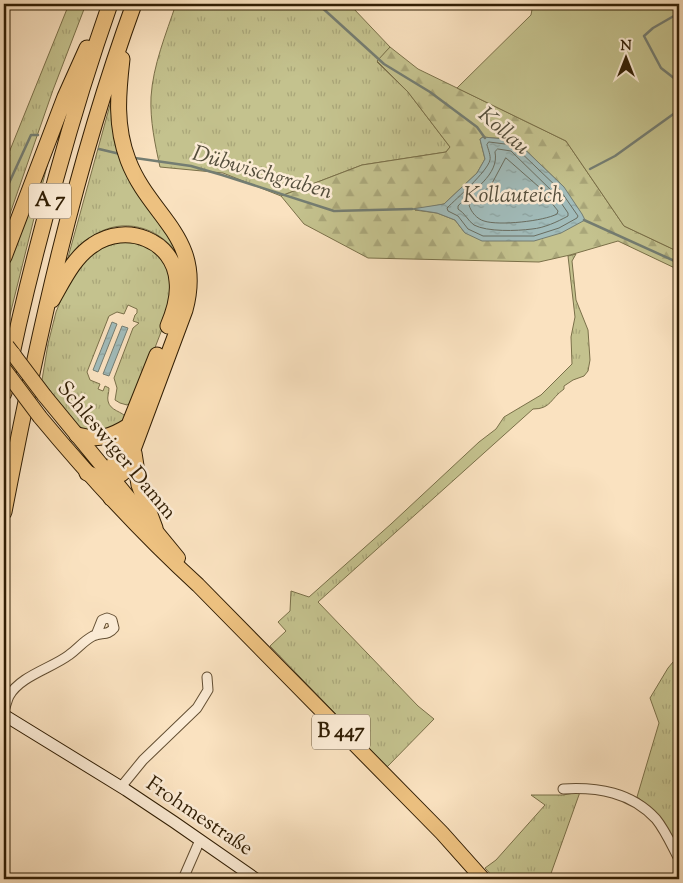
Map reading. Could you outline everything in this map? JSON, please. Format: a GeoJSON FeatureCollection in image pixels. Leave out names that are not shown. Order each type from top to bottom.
{"type":"FeatureCollection","features":[{"type":"Feature","properties":{"kind":"highway","name":"A 7"},"geometry":{"type":"LineString","coordinates":[[4,512],[44,312],[90,141],[134,4]]}},
{"type":"Feature","properties":{"kind":"highway","name":"A 7"},"geometry":{"type":"LineString","coordinates":[[4,393],[51,195],[76,108],[109,8]]}},
{"type":"Feature","properties":{"kind":"highway"},"geometry":{"type":"LineString","coordinates":[[4,257],[65,97],[88,44],[109,8]]}},
{"type":"Feature","properties":{"kind":"highway"},"geometry":{"type":"LineString","coordinates":[[87,472],[96,477],[111,477],[120,475],[125,470],[189,295],[190,277],[188,261],[179,238],[137,179],[122,144],[118,120],[118,102],[126,28]]}},
{"type":"Feature","properties":{"kind":"highway"},"geometry":{"type":"LineString","coordinates":[[44,312],[74,263],[91,246],[103,239],[122,234],[141,236],[168,255],[175,269],[177,281],[176,302],[115,460],[111,477],[111,498]]}},
{"type":"Feature","properties":{"kind":"highway"},"geometry":{"type":"LineString","coordinates":[[76,435],[97,439],[108,437],[130,425]]}},
{"type":"Feature","properties":{"kind":"highway"},"geometry":{"type":"LineString","coordinates":[[133,449],[139,485],[154,528]]}},
{"type":"Feature","properties":{"kind":"main road","name":"Schleswiger Damm"},"geometry":{"type":"LineString","coordinates":[[4,342],[8,352],[154,528],[198,585]]}},
{"type":"Feature","properties":{"kind":"main road","name":"Schleswiger Damm"},"geometry":{"type":"LineString","coordinates":[[4,369],[40,417],[111,498],[158,548],[198,585],[442,833],[483,879]]}},
{"type":"Feature","properties":{"kind":"street"},"geometry":{"type":"LineString","coordinates":[[4,710],[10,695],[18,685],[68,656],[78,645],[96,634]]}},
{"type":"Feature","properties":{"kind":"street","name":"Frohmestraße"},"geometry":{"type":"LineString","coordinates":[[120,787],[143,760],[197,708],[208,690],[207,677]]}},
{"type":"Feature","properties":{"kind":"street","name":"Frohmestraße"},"geometry":{"type":"LineString","coordinates":[[4,715],[120,787],[256,879]]}},
{"type":"Feature","properties":{"kind":"street"},"geometry":{"type":"LineString","coordinates":[[563,789],[587,788],[604,790],[636,802],[656,820],[679,859]]}},
{"type":"Feature","properties":{"kind":"street"},"geometry":{"type":"LineString","coordinates":[[183,879],[200,840]]}},
{"type":"Feature","properties":{"kind":"green space"},"geometry":{"type":"Polygon","coordinates":[[[69,4],[86,4],[53,90],[4,231],[4,165],[69,4]]]}},
{"type":"Feature","properties":{"kind":"green space"},"geometry":{"type":"Polygon","coordinates":[[[176,4],[347,4],[390,47],[377,62],[408,92],[450,147],[446,152],[362,165],[281,196],[223,173],[160,167],[152,124],[152,85],[157,61],[176,4]]]}},
{"type":"Feature","properties":{"kind":"green space"},"geometry":{"type":"Polygon","coordinates":[[[533,4],[679,4],[679,252],[624,226],[566,141],[457,88],[531,15],[533,4]]]}},
{"type":"Feature","properties":{"kind":"green space"},"geometry":{"type":"Polygon","coordinates":[[[390,47],[418,69],[566,141],[624,226],[679,252],[679,270],[618,241],[539,262],[368,258],[304,224],[281,196],[362,165],[446,152],[450,147],[408,92],[377,61],[390,47]],[[483,137],[480,139],[485,159],[477,173],[444,204],[415,210],[437,213],[455,220],[465,233],[564,187],[515,140],[483,137]]]}},
{"type":"Feature","properties":{"kind":"green space"},"geometry":{"type":"Polygon","coordinates":[[[113,94],[114,121],[168,229],[178,255],[161,237],[151,231],[128,226],[116,227],[104,230],[93,236],[81,248],[64,272],[113,94]]]}},
{"type":"Feature","properties":{"kind":"green space"},"geometry":{"type":"Polygon","coordinates":[[[47,166],[6,331],[4,329],[4,276],[47,166]]]}},
{"type":"Feature","properties":{"kind":"green space"},"geometry":{"type":"Polygon","coordinates":[[[118,241],[141,243],[160,256],[168,268],[171,286],[169,311],[135,400],[127,405],[115,400],[117,388],[114,378],[133,328],[139,323],[133,321],[137,309],[128,305],[124,314],[117,312],[109,316],[87,372],[90,380],[100,384],[98,389],[103,391],[105,386],[109,388],[109,404],[127,418],[108,432],[85,430],[73,421],[42,380],[48,344],[56,312],[72,273],[99,248],[118,241]]]}},
{"type":"Feature","properties":{"kind":"green space"},"geometry":{"type":"Polygon","coordinates":[[[576,254],[572,261],[576,300],[588,330],[590,360],[588,371],[584,376],[564,386],[564,389],[547,405],[539,409],[533,409],[318,602],[418,706],[434,719],[387,767],[270,646],[286,631],[278,622],[290,611],[291,591],[309,597],[479,442],[496,429],[504,417],[541,395],[572,364],[571,337],[575,317],[568,256],[576,254]]]}},
{"type":"Feature","properties":{"kind":"green space"},"geometry":{"type":"Polygon","coordinates":[[[679,655],[679,849],[655,814],[637,797],[659,723],[650,698],[668,668],[679,655]]]}},
{"type":"Feature","properties":{"kind":"green space"},"geometry":{"type":"Polygon","coordinates":[[[580,792],[549,879],[495,879],[485,868],[496,860],[545,805],[531,795],[563,795],[580,792]]]}},
{"type":"Feature","properties":{"kind":"water","name":"Kollauteich"},"geometry":{"type":"Polygon","coordinates":[[[483,137],[515,140],[564,187],[585,220],[561,233],[534,241],[482,241],[465,233],[455,220],[437,213],[412,209],[444,204],[477,173],[485,159],[480,139],[483,137]]]}},
{"type":"Feature","properties":{"kind":"water"},"geometry":{"type":"Polygon","coordinates":[[[112,322],[117,324],[98,372],[93,370],[112,322]]]}},
{"type":"Feature","properties":{"kind":"water"},"geometry":{"type":"Polygon","coordinates":[[[122,326],[128,328],[109,376],[103,374],[122,326]]]}},
{"type":"Feature","properties":{"kind":"waterway","name":"Kollau"},"geometry":{"type":"LineString","coordinates":[[318,4],[384,64],[430,92],[477,127],[485,138]]}},
{"type":"Feature","properties":{"kind":"waterway"},"geometry":{"type":"LineString","coordinates":[[679,13],[653,28],[644,36],[661,68],[679,82]]}},
{"type":"Feature","properties":{"kind":"waterway"},"geometry":{"type":"LineString","coordinates":[[590,169],[615,156],[679,110]]}},
{"type":"Feature","properties":{"kind":"waterway","name":"Dübwischgraben"},"geometry":{"type":"LineString","coordinates":[[4,194],[31,135],[38,135]]}},
{"type":"Feature","properties":{"kind":"waterway","name":"Dübwischgraben"},"geometry":{"type":"LineString","coordinates":[[99,149],[120,154]]}},
{"type":"Feature","properties":{"kind":"waterway","name":"Dübwischgraben"},"geometry":{"type":"LineString","coordinates":[[135,158],[191,166],[334,211],[412,209]]}},
{"type":"Feature","properties":{"kind":"waterway","name":"Kollau"},"geometry":{"type":"LineString","coordinates":[[584,220],[679,263]]}}]}
